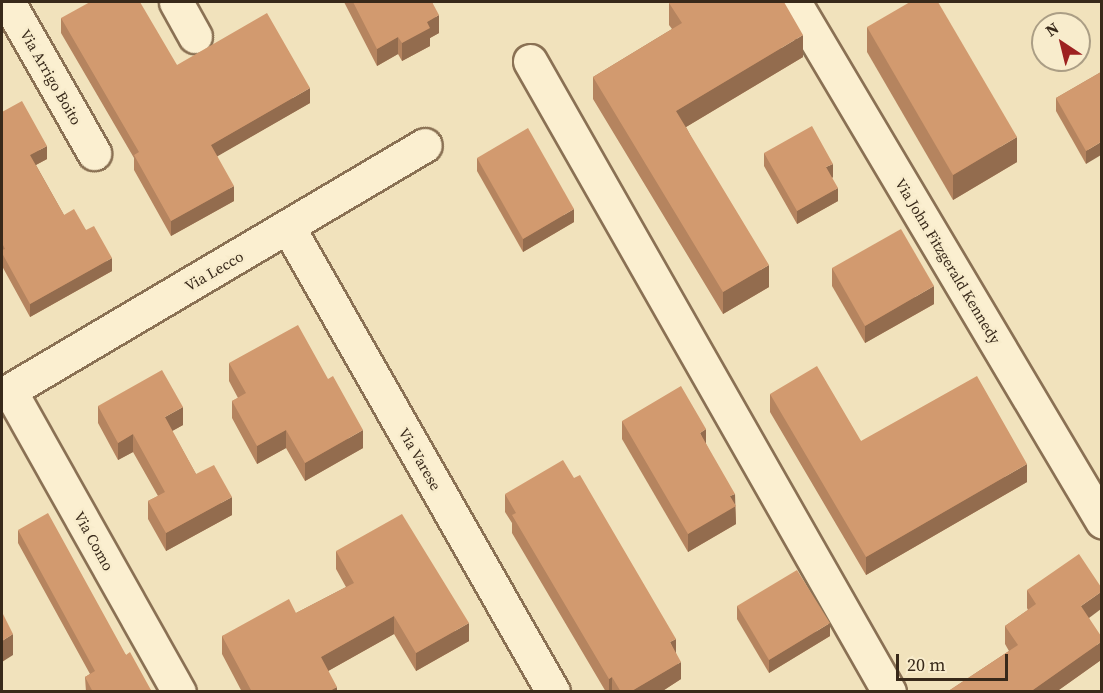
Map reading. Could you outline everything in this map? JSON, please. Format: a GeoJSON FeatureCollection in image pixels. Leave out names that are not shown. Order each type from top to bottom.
{"type":"FeatureCollection","features":[{"type":"Feature","properties":{"kind":"street","name":"Via Arrigo Boito"},"geometry":{"type":"LineString","coordinates":[[8,2],[94,153]]}},
{"type":"Feature","properties":{"kind":"street"},"geometry":{"type":"LineString","coordinates":[[176,2],[195,36]]}},
{"type":"Feature","properties":{"kind":"street","name":"Via John Fitzgerald Kennedy"},"geometry":{"type":"LineString","coordinates":[[794,2],[1101,521]]}},
{"type":"Feature","properties":{"kind":"street"},"geometry":{"type":"LineString","coordinates":[[530,61],[889,692]]}},
{"type":"Feature","properties":{"kind":"street","name":"Via Lecco"},"geometry":{"type":"LineString","coordinates":[[5,393],[425,145]]}},
{"type":"Feature","properties":{"kind":"street","name":"Via Varese"},"geometry":{"type":"LineString","coordinates":[[288,227],[553,692]]}},
{"type":"Feature","properties":{"kind":"street","name":"Via Como"},"geometry":{"type":"LineString","coordinates":[[5,393],[179,692]]}},
{"type":"Feature","properties":{"kind":"building"},"geometry":{"type":"Polygon","coordinates":[[[90,2],[140,2],[177,65],[267,13],[310,88],[211,145],[234,186],[171,221],[134,155],[139,152],[61,18],[90,2]]]}},
{"type":"Feature","properties":{"kind":"building"},"geometry":{"type":"Polygon","coordinates":[[[353,2],[432,2],[439,15],[427,22],[430,28],[402,43],[398,37],[377,49],[353,2]]]}},
{"type":"Feature","properties":{"kind":"building"},"geometry":{"type":"Polygon","coordinates":[[[784,2],[803,35],[676,111],[769,265],[723,292],[593,77],[682,23],[669,3],[784,2]]]}},
{"type":"Feature","properties":{"kind":"building"},"geometry":{"type":"Polygon","coordinates":[[[910,2],[938,2],[1017,137],[953,175],[867,27],[910,2]]]}},
{"type":"Feature","properties":{"kind":"building"},"geometry":{"type":"Polygon","coordinates":[[[1101,72],[1101,142],[1086,151],[1056,98],[1101,72]]]}},
{"type":"Feature","properties":{"kind":"building"},"geometry":{"type":"Polygon","coordinates":[[[22,101],[47,146],[30,155],[64,215],[74,209],[86,230],[94,226],[112,258],[30,304],[2,253],[5,249],[2,243],[2,112],[22,101]]]}},
{"type":"Feature","properties":{"kind":"building"},"geometry":{"type":"Polygon","coordinates":[[[812,126],[833,164],[826,167],[838,188],[797,211],[764,153],[812,126]]]}},
{"type":"Feature","properties":{"kind":"building"},"geometry":{"type":"Polygon","coordinates":[[[528,128],[574,209],[523,239],[477,158],[528,128]]]}},
{"type":"Feature","properties":{"kind":"building"},"geometry":{"type":"Polygon","coordinates":[[[901,229],[934,286],[865,326],[832,268],[901,229]]]}},
{"type":"Feature","properties":{"kind":"building"},"geometry":{"type":"Polygon","coordinates":[[[298,325],[328,379],[333,376],[363,430],[305,463],[286,430],[257,446],[232,401],[246,393],[229,363],[298,325]]]}},
{"type":"Feature","properties":{"kind":"building"},"geometry":{"type":"Polygon","coordinates":[[[817,366],[861,441],[977,376],[1027,464],[866,557],[770,394],[817,366]]]}},
{"type":"Feature","properties":{"kind":"building"},"geometry":{"type":"Polygon","coordinates":[[[162,370],[183,407],[165,417],[196,474],[214,465],[232,497],[166,533],[148,501],[165,492],[133,434],[118,443],[98,406],[162,370]]]}},
{"type":"Feature","properties":{"kind":"building"},"geometry":{"type":"Polygon","coordinates":[[[681,386],[706,429],[700,433],[735,494],[730,496],[736,506],[688,534],[622,421],[681,386]]]}},
{"type":"Feature","properties":{"kind":"building"},"geometry":{"type":"Polygon","coordinates":[[[563,460],[574,478],[580,475],[676,639],[670,642],[681,662],[630,692],[621,692],[612,677],[609,679],[512,515],[516,513],[505,494],[563,460]]]}},
{"type":"Feature","properties":{"kind":"building"},"geometry":{"type":"Polygon","coordinates":[[[48,513],[126,655],[130,652],[152,692],[93,692],[85,677],[95,671],[18,530],[48,513]]]}},
{"type":"Feature","properties":{"kind":"building"},"geometry":{"type":"Polygon","coordinates":[[[402,514],[469,623],[416,653],[394,616],[321,657],[337,687],[328,692],[252,692],[222,636],[289,599],[296,613],[354,583],[336,551],[402,514]]]}},
{"type":"Feature","properties":{"kind":"building"},"geometry":{"type":"Polygon","coordinates":[[[1079,554],[1101,587],[1101,592],[1081,606],[1101,636],[1101,642],[1030,692],[947,692],[1018,645],[1005,626],[1036,604],[1027,590],[1079,554]]]}},
{"type":"Feature","properties":{"kind":"building"},"geometry":{"type":"Polygon","coordinates":[[[797,570],[830,623],[769,660],[737,606],[797,570]]]}},
{"type":"Feature","properties":{"kind":"building"},"geometry":{"type":"Polygon","coordinates":[[[2,612],[13,634],[2,641],[2,612]]]}}]}
